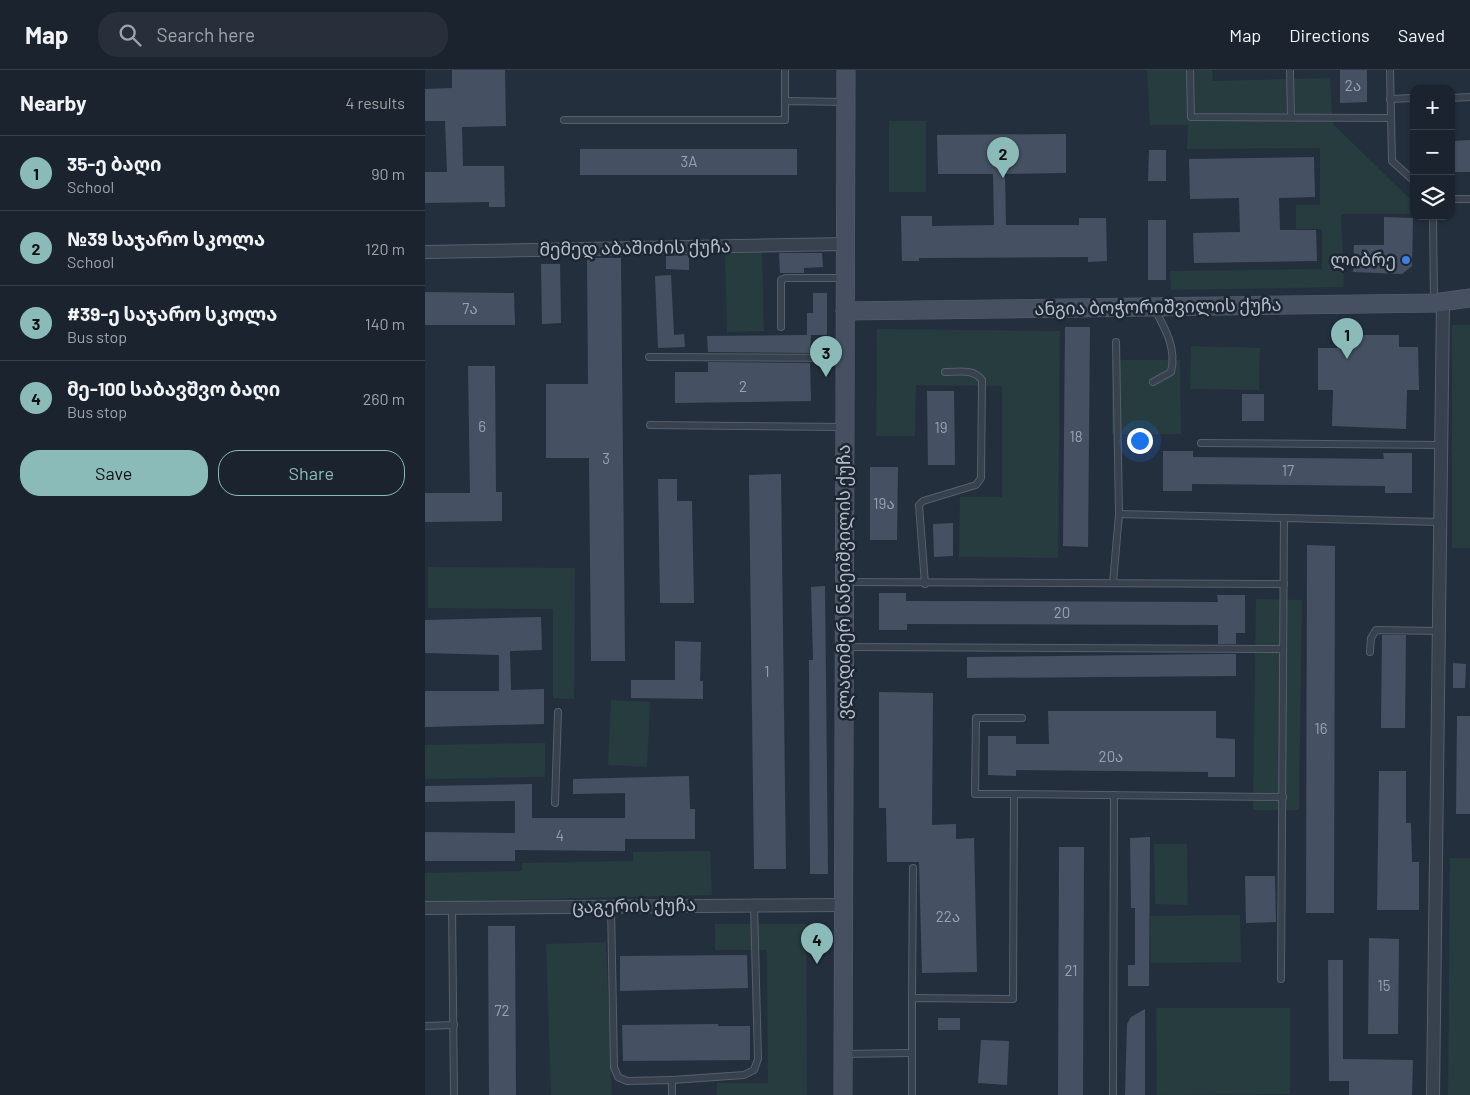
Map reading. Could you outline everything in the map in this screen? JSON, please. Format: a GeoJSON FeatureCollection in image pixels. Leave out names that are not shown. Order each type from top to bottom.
{"type":"FeatureCollection","features":[{"type":"Feature","properties":{"kind":"street","name":"ვლადიმერ ნანეიშვილის ქუჩა"},"geometry":{"type":"LineString","coordinates":[[843,1095],[845,582],[843,427],[846,70]]}},
{"type":"Feature","properties":{"kind":"street","name":"მემედ აბაშიძის ქუჩა"},"geometry":{"type":"LineString","coordinates":[[425,252],[845,244]]}},
{"type":"Feature","properties":{"kind":"street","name":"ანგია ბოჭორიშვილის ქუჩა"},"geometry":{"type":"LineString","coordinates":[[845,311],[1439,303],[1470,298]]}},
{"type":"Feature","properties":{"kind":"street"},"geometry":{"type":"LineString","coordinates":[[1433,1095],[1441,445],[1439,303]]}},
{"type":"Feature","properties":{"kind":"street","name":"ცაგერის ქუჩა"},"geometry":{"type":"LineString","coordinates":[[425,908],[844,905]]}},
{"type":"Feature","properties":{"kind":"lane"},"geometry":{"type":"LineString","coordinates":[[564,120],[785,120],[785,70]]}},
{"type":"Feature","properties":{"kind":"lane"},"geometry":{"type":"LineString","coordinates":[[1190,70],[1191,117],[1389,118]]}},
{"type":"Feature","properties":{"kind":"lane"},"geometry":{"type":"LineString","coordinates":[[1290,70],[1291,118]]}},
{"type":"Feature","properties":{"kind":"lane"},"geometry":{"type":"LineString","coordinates":[[1390,70],[1389,118],[1392,161],[1410,177]]}},
{"type":"Feature","properties":{"kind":"lane"},"geometry":{"type":"LineString","coordinates":[[1455,98],[1470,97]]}},
{"type":"Feature","properties":{"kind":"lane"},"geometry":{"type":"LineString","coordinates":[[1390,99],[1410,98]]}},
{"type":"Feature","properties":{"kind":"lane"},"geometry":{"type":"LineString","coordinates":[[785,101],[846,102]]}},
{"type":"Feature","properties":{"kind":"lane"},"geometry":{"type":"LineString","coordinates":[[1455,199],[1470,199]]}},
{"type":"Feature","properties":{"kind":"lane"},"geometry":{"type":"LineString","coordinates":[[1433,220],[1439,303]]}},
{"type":"Feature","properties":{"kind":"lane"},"geometry":{"type":"LineString","coordinates":[[781,327],[781,280],[786,278],[845,278]]}},
{"type":"Feature","properties":{"kind":"lane"},"geometry":{"type":"LineString","coordinates":[[1153,307],[1165,328],[1173,363],[1171,372],[1153,382]]}},
{"type":"Feature","properties":{"kind":"lane"},"geometry":{"type":"LineString","coordinates":[[1113,583],[1119,514],[1116,342]]}},
{"type":"Feature","properties":{"kind":"lane"},"geometry":{"type":"LineString","coordinates":[[649,357],[845,358]]}},
{"type":"Feature","properties":{"kind":"lane"},"geometry":{"type":"LineString","coordinates":[[925,584],[919,506],[923,501],[977,485],[981,478],[982,380],[978,374],[971,371],[945,372]]}},
{"type":"Feature","properties":{"kind":"lane"},"geometry":{"type":"LineString","coordinates":[[649,424],[843,427]]}},
{"type":"Feature","properties":{"kind":"lane"},"geometry":{"type":"LineString","coordinates":[[1201,443],[1441,445]]}},
{"type":"Feature","properties":{"kind":"lane"},"geometry":{"type":"LineString","coordinates":[[1119,514],[1440,522]]}},
{"type":"Feature","properties":{"kind":"lane"},"geometry":{"type":"LineString","coordinates":[[1281,979],[1284,518]]}},
{"type":"Feature","properties":{"kind":"lane"},"geometry":{"type":"LineString","coordinates":[[845,582],[925,584],[1284,584]]}},
{"type":"Feature","properties":{"kind":"lane"},"geometry":{"type":"LineString","coordinates":[[1370,652],[1371,638],[1376,630],[1439,631]]}},
{"type":"Feature","properties":{"kind":"lane"},"geometry":{"type":"LineString","coordinates":[[844,647],[1283,648]]}},
{"type":"Feature","properties":{"kind":"lane"},"geometry":{"type":"LineString","coordinates":[[555,804],[558,712]]}},
{"type":"Feature","properties":{"kind":"lane"},"geometry":{"type":"LineString","coordinates":[[1022,718],[976,718],[975,794],[1283,797]]}},
{"type":"Feature","properties":{"kind":"lane"},"geometry":{"type":"LineString","coordinates":[[912,998],[1013,999],[1014,794]]}},
{"type":"Feature","properties":{"kind":"lane"},"geometry":{"type":"LineString","coordinates":[[1113,1095],[1114,796]]}},
{"type":"Feature","properties":{"kind":"lane"},"geometry":{"type":"LineString","coordinates":[[912,1095],[913,868]]}},
{"type":"Feature","properties":{"kind":"lane"},"geometry":{"type":"LineString","coordinates":[[611,906],[614,1067],[618,1077],[627,1081],[744,1075],[754,1070],[758,1060],[754,905]]}},
{"type":"Feature","properties":{"kind":"lane"},"geometry":{"type":"LineString","coordinates":[[452,908],[454,1095]]}},
{"type":"Feature","properties":{"kind":"lane"},"geometry":{"type":"LineString","coordinates":[[425,1026],[453,1026]]}},
{"type":"Feature","properties":{"kind":"lane"},"geometry":{"type":"LineString","coordinates":[[843,1054],[912,1054]]}},
{"type":"Feature","properties":{"kind":"lane"},"geometry":{"type":"LineString","coordinates":[[672,1080],[672,1095]]}},
{"type":"Feature","properties":{"kind":"green space"},"geometry":{"type":"Polygon","coordinates":[[[1147,70],[1212,70],[1213,81],[1330,78],[1333,124],[1410,199],[1410,214],[1341,214],[1344,287],[1171,290],[1170,271],[1322,269],[1322,229],[1296,229],[1296,205],[1320,205],[1320,148],[1187,149],[1188,125],[1150,125],[1147,70]]]}},
{"type":"Feature","properties":{"kind":"green space"},"geometry":{"type":"Polygon","coordinates":[[[889,121],[926,121],[926,192],[889,192],[889,121]]]}},
{"type":"Feature","properties":{"kind":"green space"},"geometry":{"type":"Polygon","coordinates":[[[762,252],[764,331],[727,332],[725,253],[762,252]]]}},
{"type":"Feature","properties":{"kind":"green space"},"geometry":{"type":"Polygon","coordinates":[[[1452,325],[1470,325],[1470,548],[1452,548],[1452,325]]]}},
{"type":"Feature","properties":{"kind":"green space"},"geometry":{"type":"Polygon","coordinates":[[[877,329],[1060,331],[1058,558],[959,557],[960,497],[1002,497],[1002,386],[916,385],[915,436],[876,436],[877,329]]]}},
{"type":"Feature","properties":{"kind":"green space"},"geometry":{"type":"Polygon","coordinates":[[[1191,346],[1260,348],[1259,390],[1190,389],[1191,346]]]}},
{"type":"Feature","properties":{"kind":"green space"},"geometry":{"type":"Polygon","coordinates":[[[1112,360],[1180,360],[1181,434],[1112,434],[1112,360]]]}},
{"type":"Feature","properties":{"kind":"green space"},"geometry":{"type":"Polygon","coordinates":[[[428,567],[575,568],[574,699],[553,698],[553,609],[428,608],[428,567]]]}},
{"type":"Feature","properties":{"kind":"green space"},"geometry":{"type":"Polygon","coordinates":[[[1256,599],[1302,600],[1299,810],[1253,810],[1256,599]]]}},
{"type":"Feature","properties":{"kind":"green space"},"geometry":{"type":"Polygon","coordinates":[[[611,700],[650,702],[647,767],[608,765],[611,700]]]}},
{"type":"Feature","properties":{"kind":"green space"},"geometry":{"type":"Polygon","coordinates":[[[545,743],[545,777],[425,779],[425,745],[545,743]]]}},
{"type":"Feature","properties":{"kind":"green space"},"geometry":{"type":"Polygon","coordinates":[[[1154,844],[1187,844],[1188,905],[1155,904],[1154,844]]]}},
{"type":"Feature","properties":{"kind":"green space"},"geometry":{"type":"Polygon","coordinates":[[[710,851],[712,895],[425,902],[425,873],[522,871],[522,863],[633,861],[633,852],[710,851]]]}},
{"type":"Feature","properties":{"kind":"green space"},"geometry":{"type":"Polygon","coordinates":[[[1450,858],[1470,858],[1470,1095],[1448,1095],[1450,858]]]}},
{"type":"Feature","properties":{"kind":"green space"},"geometry":{"type":"Polygon","coordinates":[[[1240,915],[1241,962],[1151,963],[1150,916],[1240,915]]]}},
{"type":"Feature","properties":{"kind":"green space"},"geometry":{"type":"Polygon","coordinates":[[[715,924],[806,924],[807,1095],[717,1095],[717,1083],[768,1083],[767,950],[715,950],[715,924]]]}},
{"type":"Feature","properties":{"kind":"green space"},"geometry":{"type":"Polygon","coordinates":[[[606,942],[612,1095],[551,1095],[546,944],[606,942]]]}},
{"type":"Feature","properties":{"kind":"green space"},"geometry":{"type":"Polygon","coordinates":[[[1156,1008],[1290,1008],[1290,1094],[1157,1095],[1156,1008]]]}},
{"type":"Feature","properties":{"kind":"building"},"geometry":{"type":"Polygon","coordinates":[[[452,70],[505,70],[506,126],[462,127],[463,166],[504,166],[505,207],[489,207],[489,202],[425,203],[425,172],[447,172],[445,121],[425,121],[425,89],[452,88],[452,70]]]}},
{"type":"Feature","properties":{"kind":"building"},"geometry":{"type":"Polygon","coordinates":[[[1340,70],[1367,70],[1367,102],[1340,103],[1340,70]]]}},
{"type":"Feature","properties":{"kind":"building"},"geometry":{"type":"Polygon","coordinates":[[[1066,134],[1066,173],[1005,174],[1006,225],[1079,225],[1079,218],[1106,218],[1107,261],[1088,262],[1088,257],[919,258],[919,261],[902,261],[901,216],[932,216],[932,226],[994,225],[993,174],[938,174],[937,135],[1066,134]]]}},
{"type":"Feature","properties":{"kind":"building"},"geometry":{"type":"Polygon","coordinates":[[[1470,140],[1470,172],[1455,172],[1455,141],[1470,140]]]}},
{"type":"Feature","properties":{"kind":"building"},"geometry":{"type":"Polygon","coordinates":[[[580,149],[797,149],[797,175],[580,175],[580,149]]]}},
{"type":"Feature","properties":{"kind":"building"},"geometry":{"type":"Polygon","coordinates":[[[1149,150],[1166,150],[1166,181],[1148,181],[1149,150]]]}},
{"type":"Feature","properties":{"kind":"building"},"geometry":{"type":"Polygon","coordinates":[[[1314,157],[1315,197],[1279,198],[1280,230],[1316,230],[1317,261],[1194,263],[1193,233],[1240,232],[1239,198],[1190,199],[1189,159],[1314,157]]]}},
{"type":"Feature","properties":{"kind":"building"},"geometry":{"type":"Polygon","coordinates":[[[1384,217],[1410,218],[1410,220],[1413,220],[1412,266],[1402,274],[1353,272],[1354,245],[1384,245],[1384,217]]]}},
{"type":"Feature","properties":{"kind":"building"},"geometry":{"type":"Polygon","coordinates":[[[1148,220],[1166,220],[1166,280],[1148,280],[1148,220]]]}},
{"type":"Feature","properties":{"kind":"building"},"geometry":{"type":"Polygon","coordinates":[[[779,253],[822,253],[823,267],[804,268],[804,273],[780,273],[779,253]]]}},
{"type":"Feature","properties":{"kind":"building"},"geometry":{"type":"Polygon","coordinates":[[[689,255],[689,270],[666,269],[666,256],[689,255]]]}},
{"type":"Feature","properties":{"kind":"building"},"geometry":{"type":"Polygon","coordinates":[[[587,258],[621,258],[625,661],[591,661],[589,458],[546,458],[546,384],[588,384],[587,258]]]}},
{"type":"Feature","properties":{"kind":"building"},"geometry":{"type":"Polygon","coordinates":[[[541,264],[560,264],[561,323],[542,324],[541,264]]]}},
{"type":"Feature","properties":{"kind":"building"},"geometry":{"type":"Polygon","coordinates":[[[671,275],[674,335],[684,334],[685,347],[658,348],[655,276],[671,275]]]}},
{"type":"Feature","properties":{"kind":"building"},"geometry":{"type":"Polygon","coordinates":[[[425,292],[514,293],[515,325],[425,325],[425,292]]]}},
{"type":"Feature","properties":{"kind":"building"},"geometry":{"type":"Polygon","coordinates":[[[813,293],[827,293],[827,335],[811,335],[810,353],[708,352],[707,336],[807,335],[807,313],[813,313],[813,293]]]}},
{"type":"Feature","properties":{"kind":"building"},"geometry":{"type":"Polygon","coordinates":[[[1065,327],[1090,327],[1088,547],[1063,546],[1065,327]]]}},
{"type":"Feature","properties":{"kind":"building"},"geometry":{"type":"Polygon","coordinates":[[[1337,335],[1399,335],[1399,347],[1418,347],[1419,390],[1407,390],[1406,429],[1332,426],[1333,390],[1318,390],[1318,348],[1337,348],[1337,335]]]}},
{"type":"Feature","properties":{"kind":"building"},"geometry":{"type":"Polygon","coordinates":[[[708,362],[810,363],[811,401],[675,403],[675,372],[708,372],[708,362]]]}},
{"type":"Feature","properties":{"kind":"building"},"geometry":{"type":"Polygon","coordinates":[[[468,366],[495,366],[496,492],[502,492],[502,521],[425,522],[425,493],[470,493],[468,366]]]}},
{"type":"Feature","properties":{"kind":"building"},"geometry":{"type":"Polygon","coordinates":[[[927,391],[954,391],[955,465],[928,465],[927,391]]]}},
{"type":"Feature","properties":{"kind":"building"},"geometry":{"type":"Polygon","coordinates":[[[1242,394],[1264,394],[1264,421],[1242,421],[1242,394]]]}},
{"type":"Feature","properties":{"kind":"building"},"geometry":{"type":"Polygon","coordinates":[[[1163,451],[1193,451],[1193,457],[1384,459],[1383,453],[1412,453],[1412,493],[1385,493],[1385,486],[1192,484],[1192,491],[1163,491],[1163,451]]]}},
{"type":"Feature","properties":{"kind":"building"},"geometry":{"type":"Polygon","coordinates":[[[870,467],[898,467],[897,540],[870,540],[870,467]]]}},
{"type":"Feature","properties":{"kind":"building"},"geometry":{"type":"Polygon","coordinates":[[[781,474],[786,869],[754,869],[749,475],[781,474]]]}},
{"type":"Feature","properties":{"kind":"building"},"geometry":{"type":"Polygon","coordinates":[[[658,479],[677,479],[677,501],[692,501],[694,603],[660,603],[658,479]]]}},
{"type":"Feature","properties":{"kind":"building"},"geometry":{"type":"Polygon","coordinates":[[[953,523],[953,556],[934,557],[933,524],[953,523]]]}},
{"type":"Feature","properties":{"kind":"building"},"geometry":{"type":"Polygon","coordinates":[[[1307,545],[1335,546],[1334,913],[1306,913],[1307,545]]]}},
{"type":"Feature","properties":{"kind":"building"},"geometry":{"type":"Polygon","coordinates":[[[825,586],[828,874],[810,874],[809,660],[813,660],[811,587],[825,586]]]}},
{"type":"Feature","properties":{"kind":"building"},"geometry":{"type":"Polygon","coordinates":[[[879,593],[906,593],[906,601],[1218,602],[1217,595],[1245,595],[1245,633],[1236,633],[1236,644],[1218,644],[1218,625],[907,624],[907,630],[879,630],[879,593]]]}},
{"type":"Feature","properties":{"kind":"building"},"geometry":{"type":"Polygon","coordinates":[[[541,617],[542,650],[510,651],[511,690],[544,689],[544,724],[425,727],[425,691],[499,691],[499,655],[425,653],[425,620],[541,617]]]}},
{"type":"Feature","properties":{"kind":"building"},"geometry":{"type":"Polygon","coordinates":[[[1382,635],[1406,635],[1405,728],[1381,728],[1382,635]]]}},
{"type":"Feature","properties":{"kind":"building"},"geometry":{"type":"Polygon","coordinates":[[[675,641],[701,642],[700,681],[703,681],[703,699],[631,698],[631,680],[675,680],[675,641]]]}},
{"type":"Feature","properties":{"kind":"building"},"geometry":{"type":"Polygon","coordinates":[[[1236,654],[1236,676],[967,678],[967,657],[1236,654]]]}},
{"type":"Feature","properties":{"kind":"building"},"geometry":{"type":"Polygon","coordinates":[[[1453,663],[1466,664],[1465,688],[1453,688],[1453,663]]]}},
{"type":"Feature","properties":{"kind":"building"},"geometry":{"type":"Polygon","coordinates":[[[879,692],[933,693],[932,825],[956,824],[956,839],[974,838],[977,972],[922,973],[919,862],[887,862],[886,808],[879,808],[879,692]]]}},
{"type":"Feature","properties":{"kind":"building"},"geometry":{"type":"Polygon","coordinates":[[[1048,711],[1216,711],[1216,738],[1235,739],[1235,777],[1208,777],[1208,772],[1016,770],[1016,776],[988,775],[988,736],[1016,736],[1016,744],[1049,744],[1048,711]]]}},
{"type":"Feature","properties":{"kind":"building"},"geometry":{"type":"Polygon","coordinates":[[[1457,716],[1470,716],[1470,814],[1456,814],[1457,716]]]}},
{"type":"Feature","properties":{"kind":"building"},"geometry":{"type":"Polygon","coordinates":[[[1379,771],[1406,771],[1406,823],[1411,823],[1412,862],[1419,862],[1419,910],[1377,910],[1379,771]]]}},
{"type":"Feature","properties":{"kind":"building"},"geometry":{"type":"Polygon","coordinates":[[[689,776],[690,809],[695,809],[695,839],[625,839],[625,851],[515,850],[515,861],[425,861],[425,832],[515,833],[515,801],[425,802],[425,786],[532,784],[532,818],[625,818],[625,793],[573,794],[573,779],[689,776]]]}},
{"type":"Feature","properties":{"kind":"building"},"geometry":{"type":"Polygon","coordinates":[[[1150,837],[1149,986],[1128,986],[1128,965],[1135,965],[1135,908],[1131,908],[1130,838],[1150,837]]]}},
{"type":"Feature","properties":{"kind":"building"},"geometry":{"type":"Polygon","coordinates":[[[1059,847],[1084,847],[1083,1095],[1058,1095],[1059,847]]]}},
{"type":"Feature","properties":{"kind":"building"},"geometry":{"type":"Polygon","coordinates":[[[1245,876],[1275,876],[1276,922],[1246,923],[1245,876]]]}},
{"type":"Feature","properties":{"kind":"building"},"geometry":{"type":"Polygon","coordinates":[[[488,926],[515,926],[516,1095],[489,1095],[488,926]]]}},
{"type":"Feature","properties":{"kind":"building"},"geometry":{"type":"Polygon","coordinates":[[[1369,938],[1399,939],[1398,1034],[1368,1034],[1369,938]]]}},
{"type":"Feature","properties":{"kind":"building"},"geometry":{"type":"Polygon","coordinates":[[[747,955],[748,988],[620,991],[620,956],[747,955]]]}},
{"type":"Feature","properties":{"kind":"building"},"geometry":{"type":"Polygon","coordinates":[[[1328,960],[1343,960],[1343,1059],[1413,1060],[1412,1095],[1349,1095],[1349,1081],[1329,1081],[1328,960]]]}},
{"type":"Feature","properties":{"kind":"building"},"geometry":{"type":"Polygon","coordinates":[[[1145,1009],[1145,1095],[1125,1095],[1127,1024],[1131,1017],[1145,1009]]]}},
{"type":"Feature","properties":{"kind":"building"},"geometry":{"type":"Polygon","coordinates":[[[938,1018],[960,1018],[960,1030],[938,1030],[938,1018]]]}},
{"type":"Feature","properties":{"kind":"building"},"geometry":{"type":"Polygon","coordinates":[[[718,1024],[718,1026],[750,1026],[750,1060],[623,1061],[622,1025],[718,1024]]]}},
{"type":"Feature","properties":{"kind":"building"},"geometry":{"type":"Polygon","coordinates":[[[981,1040],[1009,1041],[1007,1085],[978,1083],[981,1040]]]}},
{"type":"Feature","properties":{"kind":"place","name":"№39 საჯარო სკოლა"},"geometry":{"type":"Point","coordinates":[1003,178]}},
{"type":"Feature","properties":{"kind":"place","name":"ლიბრე"},"geometry":{"type":"Point","coordinates":[1406,260]}},
{"type":"Feature","properties":{"kind":"place","name":"35-ე ბაღი"},"geometry":{"type":"Point","coordinates":[1347,359]}},
{"type":"Feature","properties":{"kind":"place","name":"#39-ე საჯარო სკოლა"},"geometry":{"type":"Point","coordinates":[826,377]}},
{"type":"Feature","properties":{"kind":"place","name":"მე-100 საბავშვო ბაღი"},"geometry":{"type":"Point","coordinates":[817,964]}}]}
